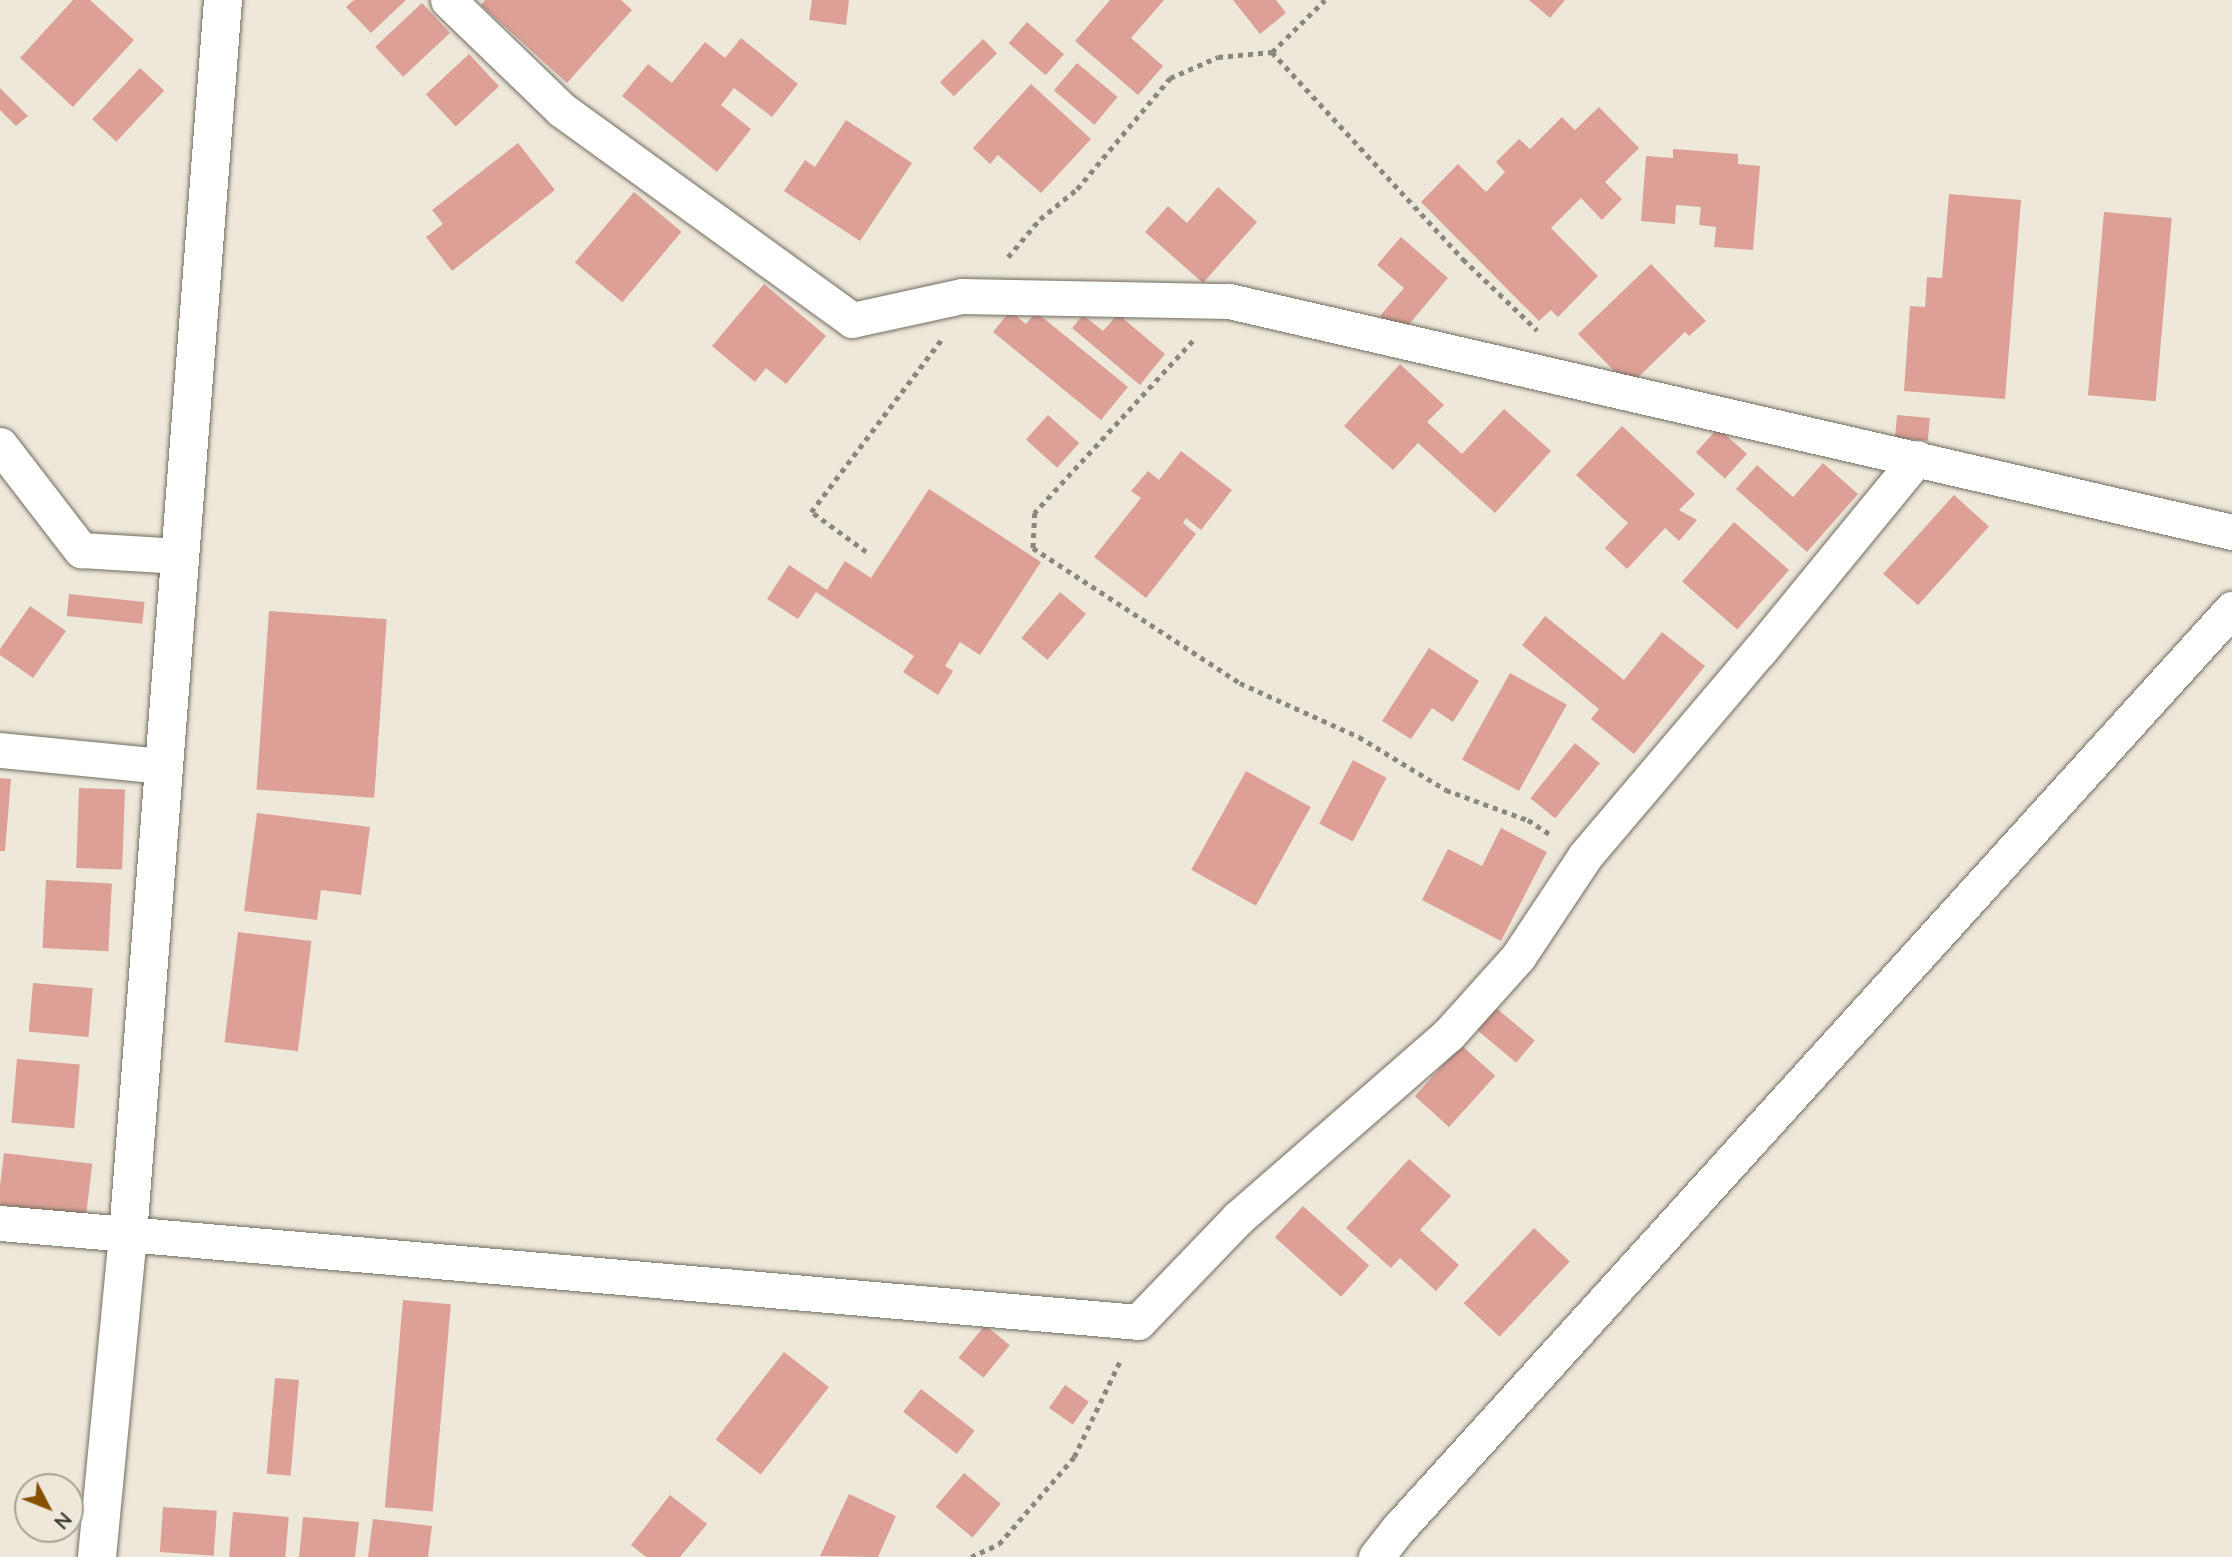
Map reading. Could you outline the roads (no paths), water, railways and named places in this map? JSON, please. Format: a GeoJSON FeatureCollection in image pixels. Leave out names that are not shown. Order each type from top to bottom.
{"type":"FeatureCollection","features":[{"type":"Feature","properties":{"kind":"street"},"geometry":{"type":"LineString","coordinates":[[97,1557],[128,1235],[223,0]]}},
{"type":"Feature","properties":{"kind":"street"},"geometry":{"type":"LineString","coordinates":[[448,0],[562,110],[852,320],[962,296],[1228,302],[2232,532]]}},
{"type":"Feature","properties":{"kind":"street"},"geometry":{"type":"LineString","coordinates":[[0,445],[81,550],[180,556]]}},
{"type":"Feature","properties":{"kind":"street"},"geometry":{"type":"LineString","coordinates":[[0,1223],[1138,1322],[1238,1218],[1448,1035],[1518,957],[1585,856],[1760,650],[1917,458]]}},
{"type":"Feature","properties":{"kind":"street"},"geometry":{"type":"LineString","coordinates":[[1376,1557],[1398,1529],[2232,609]]}},
{"type":"Feature","properties":{"kind":"street"},"geometry":{"type":"LineString","coordinates":[[0,750],[164,766]]}}]}
